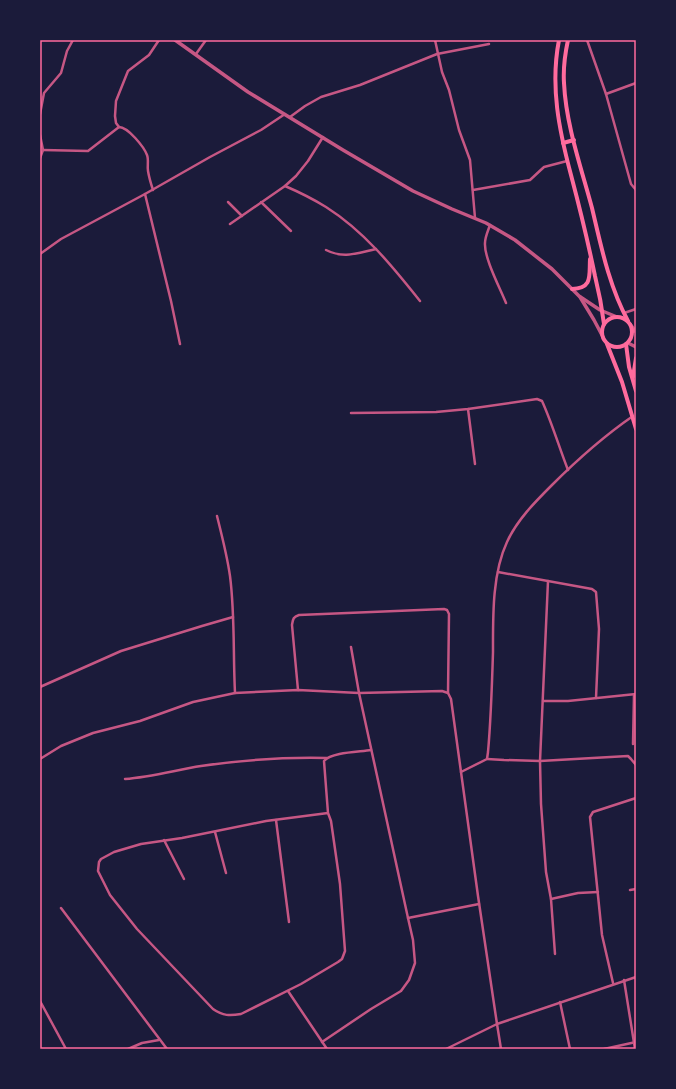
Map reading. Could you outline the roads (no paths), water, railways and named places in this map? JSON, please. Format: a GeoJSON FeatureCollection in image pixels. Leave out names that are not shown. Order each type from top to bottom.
{"type":"FeatureCollection","features":[{"type":"Feature","properties":{"kind":"main road"},"geometry":{"type":"LineString","coordinates":[[558,40],[555,69],[558,124],[591,252],[603,311],[604,324],[602,329],[602,337],[607,343],[622,382],[636,429]]}},
{"type":"Feature","properties":{"kind":"main road"},"geometry":{"type":"LineString","coordinates":[[568,40],[564,60],[564,81],[566,103],[574,140],[605,261],[624,314],[632,327],[632,335],[627,343],[615,347],[607,343]]}},
{"type":"Feature","properties":{"kind":"main road"},"geometry":{"type":"LineString","coordinates":[[563,143],[574,140]]}},
{"type":"Feature","properties":{"kind":"main road"},"geometry":{"type":"LineString","coordinates":[[572,289],[585,286],[588,282],[591,252]]}},
{"type":"Feature","properties":{"kind":"main road"},"geometry":{"type":"LineString","coordinates":[[604,324],[609,319],[617,317],[629,322]]}},
{"type":"Feature","properties":{"kind":"main road"},"geometry":{"type":"LineString","coordinates":[[627,343],[629,367],[636,391]]}},
{"type":"Feature","properties":{"kind":"main road"},"geometry":{"type":"LineString","coordinates":[[633,379],[636,358]]}},
{"type":"Feature","properties":{"kind":"street"},"geometry":{"type":"LineString","coordinates":[[40,112],[44,93],[61,73],[67,51],[73,40]]}},
{"type":"Feature","properties":{"kind":"street"},"geometry":{"type":"LineString","coordinates":[[119,127],[116,123],[115,116],[116,101],[128,71],[149,55],[159,40]]}},
{"type":"Feature","properties":{"kind":"street"},"geometry":{"type":"LineString","coordinates":[[176,40],[248,92],[413,191],[453,210],[490,225],[515,240],[552,269],[579,296],[603,311],[617,317]]}},
{"type":"Feature","properties":{"kind":"street"},"geometry":{"type":"LineString","coordinates":[[196,54],[206,40]]}},
{"type":"Feature","properties":{"kind":"street"},"geometry":{"type":"LineString","coordinates":[[435,40],[442,72],[449,90],[459,130],[470,160],[475,218]]}},
{"type":"Feature","properties":{"kind":"street"},"geometry":{"type":"LineString","coordinates":[[587,40],[606,94],[631,184],[636,190]]}},
{"type":"Feature","properties":{"kind":"street"},"geometry":{"type":"LineString","coordinates":[[290,117],[321,97],[360,85],[437,54],[489,44]]}},
{"type":"Feature","properties":{"kind":"street"},"geometry":{"type":"LineString","coordinates":[[606,94],[636,83]]}},
{"type":"Feature","properties":{"kind":"street"},"geometry":{"type":"LineString","coordinates":[[40,254],[61,239],[261,130],[285,114]]}},
{"type":"Feature","properties":{"kind":"street"},"geometry":{"type":"LineString","coordinates":[[43,150],[88,151],[119,127],[125,128],[138,142],[148,157],[148,172],[153,190]]}},
{"type":"Feature","properties":{"kind":"street"},"geometry":{"type":"LineString","coordinates":[[40,135],[43,150],[40,158]]}},
{"type":"Feature","properties":{"kind":"street"},"geometry":{"type":"LineString","coordinates":[[230,224],[285,186],[296,176],[308,161],[323,137]]}},
{"type":"Feature","properties":{"kind":"street"},"geometry":{"type":"LineString","coordinates":[[473,190],[530,180],[544,168],[567,161]]}},
{"type":"Feature","properties":{"kind":"street"},"geometry":{"type":"LineString","coordinates":[[285,186],[327,208],[351,225],[389,262],[420,301]]}},
{"type":"Feature","properties":{"kind":"street"},"geometry":{"type":"LineString","coordinates":[[145,194],[180,344]]}},
{"type":"Feature","properties":{"kind":"street"},"geometry":{"type":"LineString","coordinates":[[228,202],[242,216]]}},
{"type":"Feature","properties":{"kind":"street"},"geometry":{"type":"LineString","coordinates":[[261,202],[291,231]]}},
{"type":"Feature","properties":{"kind":"street"},"geometry":{"type":"LineString","coordinates":[[490,225],[486,236],[485,247],[487,257],[506,303]]}},
{"type":"Feature","properties":{"kind":"street"},"geometry":{"type":"LineString","coordinates":[[326,250],[335,254],[346,256],[376,249]]}},
{"type":"Feature","properties":{"kind":"street"},"geometry":{"type":"LineString","coordinates":[[579,296],[594,320],[602,337]]}},
{"type":"Feature","properties":{"kind":"street"},"geometry":{"type":"LineString","coordinates":[[624,314],[636,309]]}},
{"type":"Feature","properties":{"kind":"street"},"geometry":{"type":"LineString","coordinates":[[629,322],[636,332]]}},
{"type":"Feature","properties":{"kind":"street"},"geometry":{"type":"LineString","coordinates":[[627,343],[636,347]]}},
{"type":"Feature","properties":{"kind":"street"},"geometry":{"type":"LineString","coordinates":[[351,413],[436,412],[537,399],[542,401],[568,470]]}},
{"type":"Feature","properties":{"kind":"street"},"geometry":{"type":"LineString","coordinates":[[468,409],[475,464]]}},
{"type":"Feature","properties":{"kind":"street"},"geometry":{"type":"LineString","coordinates":[[487,758],[494,607],[498,572],[507,542],[513,530],[539,498],[615,428],[633,416]]}},
{"type":"Feature","properties":{"kind":"street"},"geometry":{"type":"LineString","coordinates":[[217,516],[228,561],[233,617],[235,693]]}},
{"type":"Feature","properties":{"kind":"street"},"geometry":{"type":"LineString","coordinates":[[498,572],[596,592],[599,629],[596,698]]}},
{"type":"Feature","properties":{"kind":"street"},"geometry":{"type":"LineString","coordinates":[[548,581],[540,761],[541,804],[546,872],[551,899],[555,954]]}},
{"type":"Feature","properties":{"kind":"street"},"geometry":{"type":"LineString","coordinates":[[298,690],[292,625],[295,616],[447,610],[449,614],[448,693],[451,699],[479,904],[501,1049]]}},
{"type":"Feature","properties":{"kind":"street"},"geometry":{"type":"LineString","coordinates":[[40,686],[121,651],[233,617]]}},
{"type":"Feature","properties":{"kind":"street"},"geometry":{"type":"LineString","coordinates":[[322,1042],[401,991],[409,980],[415,963],[413,940],[371,750],[351,647]]}},
{"type":"Feature","properties":{"kind":"street"},"geometry":{"type":"LineString","coordinates":[[40,758],[61,746],[93,733],[140,721],[192,702],[235,693],[298,690],[359,693],[442,691],[448,693]]}},
{"type":"Feature","properties":{"kind":"street"},"geometry":{"type":"LineString","coordinates":[[543,701],[568,701],[635,695],[633,744]]}},
{"type":"Feature","properties":{"kind":"street"},"geometry":{"type":"LineString","coordinates":[[125,779],[142,778],[201,766],[312,757],[327,758],[371,750]]}},
{"type":"Feature","properties":{"kind":"street"},"geometry":{"type":"LineString","coordinates":[[461,772],[487,758],[540,761],[628,756],[636,765]]}},
{"type":"Feature","properties":{"kind":"street"},"geometry":{"type":"LineString","coordinates":[[327,758],[324,761],[328,813],[331,821],[340,884],[345,951],[344,955],[338,962],[288,991],[241,1014],[232,1016],[220,1014],[213,1009],[137,929],[110,895],[98,871],[99,862],[101,859],[114,852],[141,844],[182,838],[276,820],[328,813]]}},
{"type":"Feature","properties":{"kind":"street"},"geometry":{"type":"LineString","coordinates":[[613,984],[602,935],[590,816],[593,812],[636,798]]}},
{"type":"Feature","properties":{"kind":"street"},"geometry":{"type":"LineString","coordinates":[[276,820],[289,922]]}},
{"type":"Feature","properties":{"kind":"street"},"geometry":{"type":"LineString","coordinates":[[215,832],[226,873]]}},
{"type":"Feature","properties":{"kind":"street"},"geometry":{"type":"LineString","coordinates":[[164,840],[184,879]]}},
{"type":"Feature","properties":{"kind":"street"},"geometry":{"type":"LineString","coordinates":[[630,890],[636,889]]}},
{"type":"Feature","properties":{"kind":"street"},"geometry":{"type":"LineString","coordinates":[[551,899],[578,893],[598,892]]}},
{"type":"Feature","properties":{"kind":"street"},"geometry":{"type":"LineString","coordinates":[[408,918],[479,904]]}},
{"type":"Feature","properties":{"kind":"street"},"geometry":{"type":"LineString","coordinates":[[61,908],[167,1049]]}},
{"type":"Feature","properties":{"kind":"street"},"geometry":{"type":"LineString","coordinates":[[446,1049],[497,1024],[636,977]]}},
{"type":"Feature","properties":{"kind":"street"},"geometry":{"type":"LineString","coordinates":[[624,980],[635,1049]]}},
{"type":"Feature","properties":{"kind":"street"},"geometry":{"type":"LineString","coordinates":[[288,991],[327,1049]]}},
{"type":"Feature","properties":{"kind":"street"},"geometry":{"type":"LineString","coordinates":[[40,1000],[66,1049]]}},
{"type":"Feature","properties":{"kind":"street"},"geometry":{"type":"LineString","coordinates":[[560,1002],[570,1049]]}},
{"type":"Feature","properties":{"kind":"street"},"geometry":{"type":"LineString","coordinates":[[128,1049],[142,1043],[159,1040]]}},
{"type":"Feature","properties":{"kind":"street"},"geometry":{"type":"LineString","coordinates":[[604,1049],[635,1042]]}}]}
